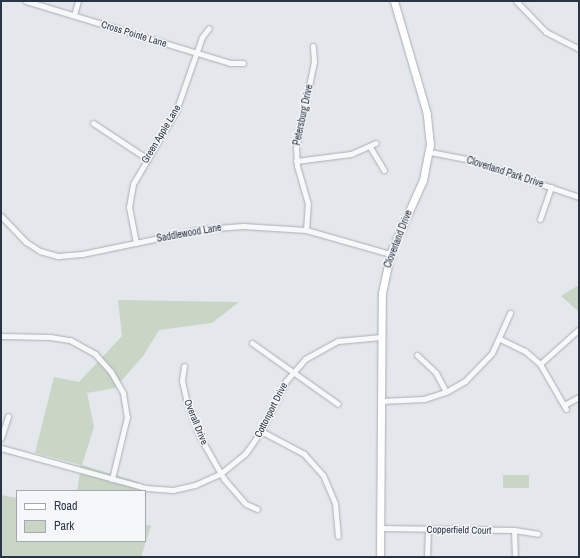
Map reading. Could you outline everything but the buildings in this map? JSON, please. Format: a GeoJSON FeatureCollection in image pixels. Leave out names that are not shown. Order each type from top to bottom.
{"type":"FeatureCollection","features":[{"type":"Feature","properties":{"kind":"main road","name":"Cloverland Drive"},"geometry":{"type":"LineString","coordinates":[[380,557],[382,293],[390,254],[423,180],[430,152],[427,114],[394,1]]}},
{"type":"Feature","properties":{"kind":"street","name":"Cross Pointe Lane"},"geometry":{"type":"LineString","coordinates":[[26,1],[232,63],[243,62]]}},
{"type":"Feature","properties":{"kind":"street"},"geometry":{"type":"LineString","coordinates":[[74,15],[78,1]]}},
{"type":"Feature","properties":{"kind":"street"},"geometry":{"type":"LineString","coordinates":[[516,1],[546,32],[579,49]]}},
{"type":"Feature","properties":{"kind":"street","name":"Green Apple Lane"},"geometry":{"type":"LineString","coordinates":[[136,243],[129,204],[133,184],[146,158],[176,111],[202,37],[209,28]]}},
{"type":"Feature","properties":{"kind":"street","name":"Petersburg Drive"},"geometry":{"type":"LineString","coordinates":[[306,230],[307,199],[296,161],[297,139],[314,62],[313,46]]}},
{"type":"Feature","properties":{"kind":"street"},"geometry":{"type":"LineString","coordinates":[[93,123],[146,158]]}},
{"type":"Feature","properties":{"kind":"street"},"geometry":{"type":"LineString","coordinates":[[296,161],[351,154],[370,147],[376,143]]}},
{"type":"Feature","properties":{"kind":"street"},"geometry":{"type":"LineString","coordinates":[[370,147],[384,170]]}},
{"type":"Feature","properties":{"kind":"street","name":"Cloverland Park Drive"},"geometry":{"type":"LineString","coordinates":[[430,152],[467,159],[579,197]]}},
{"type":"Feature","properties":{"kind":"street"},"geometry":{"type":"LineString","coordinates":[[540,219],[551,187]]}},
{"type":"Feature","properties":{"kind":"street","name":"Saddlewood Lane"},"geometry":{"type":"LineString","coordinates":[[1,216],[26,242],[55,256],[77,255],[232,226],[269,226],[306,230],[390,254]]}},
{"type":"Feature","properties":{"kind":"street"},"geometry":{"type":"LineString","coordinates":[[381,401],[414,401],[446,392],[478,370],[500,339],[510,313]]}},
{"type":"Feature","properties":{"kind":"street"},"geometry":{"type":"LineString","coordinates":[[540,364],[579,329]]}},
{"type":"Feature","properties":{"kind":"street"},"geometry":{"type":"LineString","coordinates":[[1,336],[50,337],[70,340],[95,354],[111,372],[123,393],[126,417],[112,479]]}},
{"type":"Feature","properties":{"kind":"street","name":"Cottonport Drive"},"geometry":{"type":"LineString","coordinates":[[1,448],[146,488],[166,490],[195,485],[220,474],[245,454],[261,431],[292,372],[305,358],[330,344],[354,338],[381,337]]}},
{"type":"Feature","properties":{"kind":"street"},"geometry":{"type":"LineString","coordinates":[[500,339],[525,351],[540,364],[565,407],[579,397]]}},
{"type":"Feature","properties":{"kind":"street"},"geometry":{"type":"LineString","coordinates":[[252,343],[338,404]]}},
{"type":"Feature","properties":{"kind":"street"},"geometry":{"type":"LineString","coordinates":[[417,355],[436,373],[446,392]]}},
{"type":"Feature","properties":{"kind":"street","name":"Overall Drive"},"geometry":{"type":"LineString","coordinates":[[184,366],[183,385],[189,410],[220,474],[243,501],[257,510]]}},
{"type":"Feature","properties":{"kind":"street"},"geometry":{"type":"LineString","coordinates":[[1,438],[8,416]]}},
{"type":"Feature","properties":{"kind":"street"},"geometry":{"type":"LineString","coordinates":[[261,431],[304,454],[323,475],[335,503],[338,536]]}},
{"type":"Feature","properties":{"kind":"street","name":"Copperfield Court"},"geometry":{"type":"LineString","coordinates":[[380,528],[514,530],[538,534]]}},
{"type":"Feature","properties":{"kind":"street"},"geometry":{"type":"LineString","coordinates":[[427,557],[428,529]]}},
{"type":"Feature","properties":{"kind":"street"},"geometry":{"type":"LineString","coordinates":[[514,530],[516,557]]}},
{"type":"Feature","properties":{"kind":"green space"},"geometry":{"type":"Polygon","coordinates":[[[579,285],[579,312],[561,296],[579,285]]]}},
{"type":"Feature","properties":{"kind":"green space"},"geometry":{"type":"Polygon","coordinates":[[[118,300],[239,302],[212,323],[159,330],[144,355],[115,388],[87,393],[94,427],[82,465],[138,482],[137,490],[77,490],[81,465],[35,453],[54,377],[79,382],[122,336],[118,300]]]}},
{"type":"Feature","properties":{"kind":"green space"},"geometry":{"type":"Polygon","coordinates":[[[503,475],[529,475],[529,488],[503,488],[503,475]]]}},
{"type":"Feature","properties":{"kind":"green space"},"geometry":{"type":"Polygon","coordinates":[[[1,495],[16,498],[16,542],[146,542],[141,557],[1,557],[1,495]]]}},
{"type":"Feature","properties":{"kind":"green space"},"geometry":{"type":"Polygon","coordinates":[[[146,524],[151,526],[146,542],[146,524]]]}}]}
